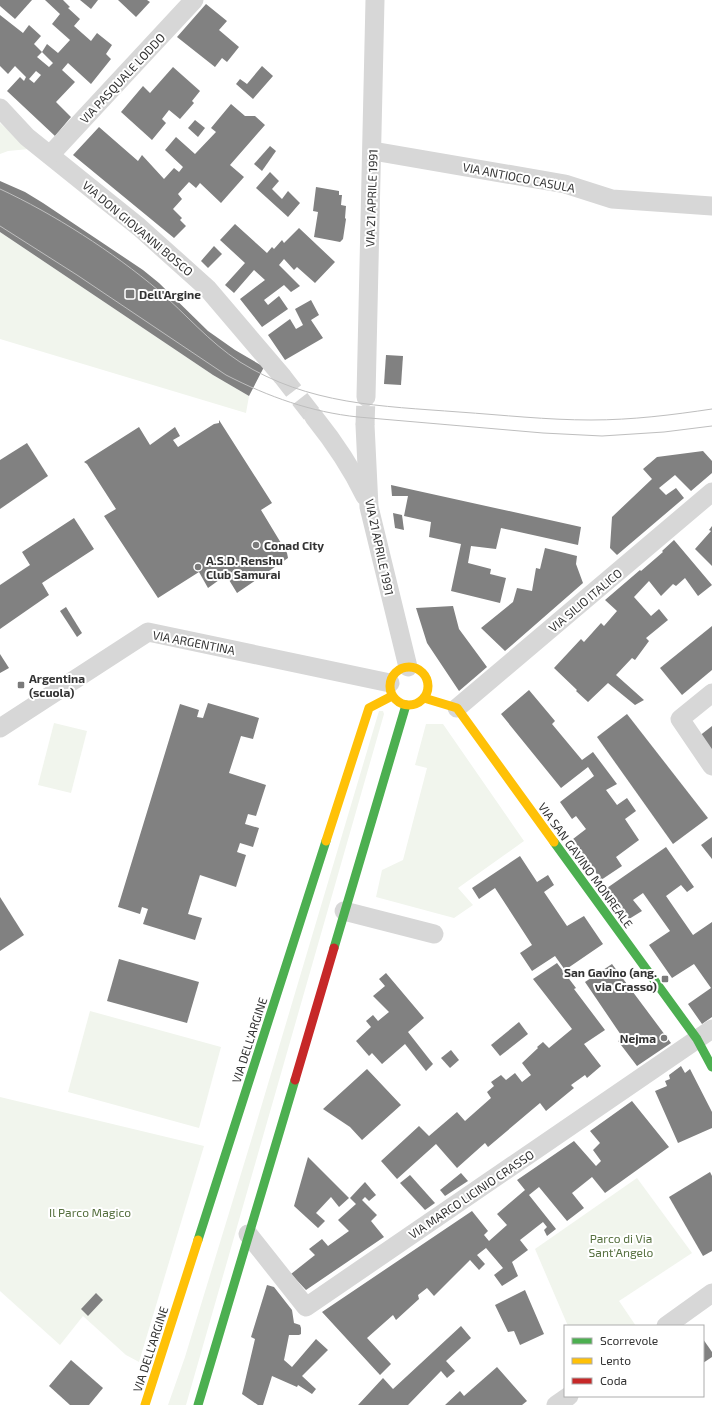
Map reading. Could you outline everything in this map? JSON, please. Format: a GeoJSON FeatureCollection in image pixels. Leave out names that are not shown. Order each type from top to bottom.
{"type":"FeatureCollection","features":[{"type":"Feature","properties":{"kind":"street","name":"VIA PASQUALE LODDO"},"geometry":{"type":"LineString","coordinates":[[50,155],[194,0]]}},
{"type":"Feature","properties":{"kind":"street","name":"VIA 21 APRILE 1991"},"geometry":{"type":"LineString","coordinates":[[366,397],[367,293],[373,151],[375,0]]}},
{"type":"Feature","properties":{"kind":"street","name":"VIA DON GIOVANNI BOSCO"},"geometry":{"type":"LineString","coordinates":[[0,108],[27,137],[150,236],[207,288],[282,376]]}},
{"type":"Feature","properties":{"kind":"street","name":"VIA ANTIOCO CASULA"},"geometry":{"type":"LineString","coordinates":[[373,151],[565,184],[612,199],[712,206]]}},
{"type":"Feature","properties":{"kind":"street"},"geometry":{"type":"LineString","coordinates":[[314,417],[339,448],[355,475],[370,507]]}},
{"type":"Feature","properties":{"kind":"street","name":"VIA 21 APRILE 1991"},"geometry":{"type":"LineString","coordinates":[[365,425],[370,507],[408,666]]}},
{"type":"Feature","properties":{"kind":"street","name":"VIA SILIO ITALICO"},"geometry":{"type":"LineString","coordinates":[[458,708],[712,492]]}},
{"type":"Feature","properties":{"kind":"street","name":"VIA ARGENTINA"},"geometry":{"type":"LineString","coordinates":[[0,728],[148,632],[391,689]]}},
{"type":"Feature","properties":{"kind":"street"},"geometry":{"type":"LineString","coordinates":[[408,666],[416,668],[426,677],[428,690],[424,698],[412,705],[400,703],[391,689],[396,671],[408,666]]}},
{"type":"Feature","properties":{"kind":"street","name":"VIA DELL'ARGINE"},"geometry":{"type":"LineString","coordinates":[[145,1405],[369,708],[391,689]]}},
{"type":"Feature","properties":{"kind":"street"},"geometry":{"type":"LineString","coordinates":[[712,693],[680,719],[712,766]]}},
{"type":"Feature","properties":{"kind":"street"},"geometry":{"type":"LineString","coordinates":[[424,698],[458,708]]}},
{"type":"Feature","properties":{"kind":"street"},"geometry":{"type":"LineString","coordinates":[[198,1405],[406,705]]}},
{"type":"Feature","properties":{"kind":"street","name":"VIA SAN GAVINO MONREALE"},"geometry":{"type":"LineString","coordinates":[[458,708],[705,1034],[712,1067]]}},
{"type":"Feature","properties":{"kind":"street"},"geometry":{"type":"LineString","coordinates":[[344,911],[434,934]]}},
{"type":"Feature","properties":{"kind":"street","name":"VIA MARCO LICINIO CRASSO"},"geometry":{"type":"LineString","coordinates":[[248,1234],[306,1307],[705,1034]]}},
{"type":"Feature","properties":{"kind":"street"},"geometry":{"type":"LineString","coordinates":[[667,1325],[712,1293]]}},
{"type":"Feature","properties":{"kind":"street"},"geometry":{"type":"LineString","coordinates":[[556,1405],[567,1397]]}},
{"type":"Feature","properties":{"kind":"green space"},"geometry":{"type":"Polygon","coordinates":[[[0,123],[29,149],[8,151],[0,154],[0,123]]]}},
{"type":"Feature","properties":{"kind":"green space"},"geometry":{"type":"Polygon","coordinates":[[[0,232],[213,375],[249,396],[246,413],[0,339],[0,232]]]}},
{"type":"Feature","properties":{"kind":"green space"},"geometry":{"type":"Polygon","coordinates":[[[379,711],[383,711],[384,714],[186,1405],[168,1405],[185,1357],[251,1141],[379,711]]]}},
{"type":"Feature","properties":{"kind":"green space"},"geometry":{"type":"Polygon","coordinates":[[[54,723],[87,731],[71,793],[38,785],[54,723]]]}},
{"type":"Feature","properties":{"kind":"green space"},"geometry":{"type":"Polygon","coordinates":[[[426,724],[443,724],[524,841],[458,888],[473,905],[454,918],[376,897],[382,870],[403,860],[427,768],[415,765],[426,724]]]}},
{"type":"Feature","properties":{"kind":"green space"},"geometry":{"type":"Polygon","coordinates":[[[90,1011],[221,1047],[199,1128],[68,1092],[90,1011]]]}},
{"type":"Feature","properties":{"kind":"green space","name":"Il Parco Magico"},"geometry":{"type":"Polygon","coordinates":[[[0,1097],[204,1146],[139,1362],[126,1355],[83,1316],[60,1345],[0,1291],[0,1097]]]}},
{"type":"Feature","properties":{"kind":"green space","name":"Parco di Via Sant'Angelo"},"geometry":{"type":"Polygon","coordinates":[[[637,1178],[692,1253],[619,1301],[635,1325],[568,1325],[535,1249],[637,1178]]]}},
{"type":"Feature","properties":{"kind":"building"},"geometry":{"type":"Polygon","coordinates":[[[0,0],[32,0],[15,19],[0,6],[0,0]]]}},
{"type":"Feature","properties":{"kind":"building"},"geometry":{"type":"Polygon","coordinates":[[[45,0],[63,0],[70,7],[68,8],[80,19],[74,26],[91,41],[97,33],[112,45],[106,54],[111,59],[91,84],[68,63],[62,70],[75,82],[56,102],[71,117],[55,136],[7,91],[20,77],[24,81],[26,77],[15,66],[8,74],[0,66],[0,15],[23,33],[29,25],[41,36],[34,44],[42,52],[47,44],[58,53],[70,40],[52,24],[60,14],[45,0]],[[42,52],[37,57],[49,67],[53,63],[42,52]],[[36,71],[29,79],[34,83],[41,75],[36,71]]]}},
{"type":"Feature","properties":{"kind":"building"},"geometry":{"type":"Polygon","coordinates":[[[80,0],[98,0],[91,9],[80,0]]]}},
{"type":"Feature","properties":{"kind":"building"},"geometry":{"type":"Polygon","coordinates":[[[118,0],[147,0],[150,2],[136,17],[118,0]]]}},
{"type":"Feature","properties":{"kind":"building"},"geometry":{"type":"Polygon","coordinates":[[[206,4],[227,21],[219,30],[239,47],[227,62],[222,58],[215,67],[177,37],[206,4]]]}},
{"type":"Feature","properties":{"kind":"building"},"geometry":{"type":"Polygon","coordinates":[[[262,66],[273,76],[253,99],[236,84],[240,79],[247,84],[262,66]]]}},
{"type":"Feature","properties":{"kind":"building"},"geometry":{"type":"Polygon","coordinates":[[[173,67],[200,91],[192,101],[194,103],[180,119],[169,110],[162,119],[166,123],[152,140],[121,112],[143,86],[150,93],[173,67]]]}},
{"type":"Feature","properties":{"kind":"building"},"geometry":{"type":"Polygon","coordinates":[[[231,104],[245,116],[255,116],[265,125],[230,165],[244,177],[221,203],[200,183],[196,188],[189,182],[178,194],[182,199],[173,209],[182,218],[180,220],[186,226],[174,238],[73,155],[99,127],[138,161],[142,155],[164,179],[174,168],[179,172],[183,167],[165,150],[176,137],[195,154],[216,132],[211,128],[231,104]]]}},
{"type":"Feature","properties":{"kind":"building"},"geometry":{"type":"Polygon","coordinates":[[[195,120],[205,128],[198,137],[188,128],[195,120]]]}},
{"type":"Feature","properties":{"kind":"building"},"geometry":{"type":"Polygon","coordinates":[[[270,146],[276,151],[262,171],[254,164],[270,146]]]}},
{"type":"Feature","properties":{"kind":"building"},"geometry":{"type":"Polygon","coordinates":[[[270,172],[279,181],[272,189],[282,199],[288,191],[300,203],[288,217],[256,188],[270,172]]]}},
{"type":"Feature","properties":{"kind":"building","name":"Dell'Argine"},"geometry":{"type":"Polygon","coordinates":[[[0,181],[25,192],[43,203],[143,270],[159,283],[208,331],[235,350],[264,367],[249,396],[213,375],[0,232],[0,181]]]}},
{"type":"Feature","properties":{"kind":"building"},"geometry":{"type":"Polygon","coordinates":[[[316,187],[339,191],[339,195],[342,195],[341,205],[346,206],[346,219],[343,239],[340,242],[314,237],[318,212],[313,211],[316,187]]]}},
{"type":"Feature","properties":{"kind":"building"},"geometry":{"type":"Polygon","coordinates":[[[235,224],[267,253],[272,247],[274,249],[282,240],[284,243],[299,228],[335,262],[315,283],[297,267],[294,270],[284,259],[279,265],[300,286],[291,292],[284,285],[264,300],[268,305],[279,296],[288,309],[262,327],[240,299],[265,280],[254,270],[234,293],[225,285],[245,263],[220,240],[235,224]]]}},
{"type":"Feature","properties":{"kind":"building"},"geometry":{"type":"Polygon","coordinates":[[[214,246],[222,254],[208,268],[201,261],[214,246]]]}},
{"type":"Feature","properties":{"kind":"building"},"geometry":{"type":"Polygon","coordinates":[[[311,300],[319,315],[311,320],[323,338],[285,360],[268,335],[290,319],[296,329],[303,325],[295,309],[311,300]]]}},
{"type":"Feature","properties":{"kind":"building"},"geometry":{"type":"Polygon","coordinates":[[[386,355],[403,356],[401,385],[384,384],[386,355]]]}},
{"type":"Feature","properties":{"kind":"building"},"geometry":{"type":"Polygon","coordinates":[[[219,420],[272,503],[261,510],[287,553],[288,558],[237,593],[226,575],[208,588],[199,572],[158,598],[104,516],[116,509],[87,464],[84,462],[139,427],[150,445],[175,427],[180,436],[173,440],[178,447],[214,424],[219,423],[219,420]]]}},
{"type":"Feature","properties":{"kind":"building"},"geometry":{"type":"Polygon","coordinates":[[[27,443],[48,476],[0,509],[0,460],[27,443]]]}},
{"type":"Feature","properties":{"kind":"building"},"geometry":{"type":"Polygon","coordinates":[[[703,451],[712,461],[712,473],[691,491],[675,475],[659,488],[666,495],[676,488],[684,498],[617,555],[610,548],[612,517],[652,479],[643,469],[657,457],[703,451]]]}},
{"type":"Feature","properties":{"kind":"building"},"geometry":{"type":"Polygon","coordinates":[[[391,485],[581,527],[578,545],[501,528],[496,549],[471,546],[468,563],[491,569],[490,574],[506,578],[500,603],[451,591],[461,544],[429,537],[431,522],[404,516],[408,496],[392,496],[391,485]]]}},
{"type":"Feature","properties":{"kind":"building"},"geometry":{"type":"Polygon","coordinates":[[[393,513],[402,515],[404,530],[395,528],[393,513]]]}},
{"type":"Feature","properties":{"kind":"building"},"geometry":{"type":"Polygon","coordinates":[[[74,518],[94,549],[42,583],[49,595],[0,629],[0,585],[30,565],[22,552],[74,518]]]}},
{"type":"Feature","properties":{"kind":"building"},"geometry":{"type":"Polygon","coordinates":[[[712,526],[712,566],[695,549],[711,531],[709,530],[712,526]]]}},
{"type":"Feature","properties":{"kind":"building"},"geometry":{"type":"Polygon","coordinates":[[[674,540],[712,585],[698,596],[685,578],[676,586],[673,584],[661,596],[649,581],[634,597],[651,616],[659,609],[668,620],[646,638],[649,641],[635,660],[632,658],[616,675],[644,700],[635,705],[608,683],[588,702],[554,668],[581,639],[584,642],[601,623],[604,626],[617,611],[605,600],[663,552],[662,551],[674,540]]]}},
{"type":"Feature","properties":{"kind":"building"},"geometry":{"type":"Polygon","coordinates":[[[545,548],[577,556],[576,564],[583,583],[505,651],[481,628],[513,602],[517,588],[532,591],[536,568],[540,569],[545,548]]]}},
{"type":"Feature","properties":{"kind":"building"},"geometry":{"type":"Polygon","coordinates":[[[453,606],[459,629],[487,667],[459,691],[427,643],[416,608],[453,606]]]}},
{"type":"Feature","properties":{"kind":"building"},"geometry":{"type":"Polygon","coordinates":[[[66,607],[82,633],[77,637],[60,611],[66,607]]]}},
{"type":"Feature","properties":{"kind":"building"},"geometry":{"type":"Polygon","coordinates":[[[712,626],[712,670],[682,695],[660,668],[712,626]]]}},
{"type":"Feature","properties":{"kind":"building"},"geometry":{"type":"Polygon","coordinates":[[[0,654],[9,668],[0,673],[0,654]]]}},
{"type":"Feature","properties":{"kind":"building"},"geometry":{"type":"Polygon","coordinates":[[[529,690],[555,721],[552,724],[582,760],[593,752],[617,784],[606,790],[617,805],[627,798],[636,811],[625,819],[639,840],[616,857],[622,866],[601,880],[573,839],[586,829],[576,816],[572,819],[560,802],[594,776],[588,767],[561,788],[501,714],[529,690]]]}},
{"type":"Feature","properties":{"kind":"building"},"geometry":{"type":"Polygon","coordinates":[[[208,703],[259,718],[253,739],[241,736],[229,773],[266,785],[256,816],[248,814],[245,824],[259,828],[253,847],[240,843],[237,852],[246,855],[236,887],[200,875],[188,914],[202,918],[195,940],[143,924],[148,909],[142,907],[140,914],[118,907],[180,704],[199,710],[197,717],[203,718],[208,703]]]}},
{"type":"Feature","properties":{"kind":"building"},"geometry":{"type":"Polygon","coordinates":[[[627,714],[708,818],[673,844],[597,737],[627,714]]]}},
{"type":"Feature","properties":{"kind":"building"},"geometry":{"type":"Polygon","coordinates":[[[712,726],[712,754],[698,737],[712,726]]]}},
{"type":"Feature","properties":{"kind":"building"},"geometry":{"type":"Polygon","coordinates":[[[712,837],[712,859],[701,845],[712,837]]]}},
{"type":"Feature","properties":{"kind":"building"},"geometry":{"type":"Polygon","coordinates":[[[666,847],[694,887],[687,892],[681,885],[666,896],[693,935],[712,922],[712,1017],[702,1024],[688,1004],[711,988],[694,964],[672,978],[649,945],[670,931],[643,893],[633,900],[642,911],[629,919],[607,888],[666,847]]]}},
{"type":"Feature","properties":{"kind":"building"},"geometry":{"type":"Polygon","coordinates":[[[520,856],[537,882],[548,875],[554,885],[544,892],[567,926],[584,916],[603,944],[565,970],[555,956],[532,971],[520,953],[532,945],[495,888],[479,899],[472,888],[520,856]]]}},
{"type":"Feature","properties":{"kind":"building"},"geometry":{"type":"Polygon","coordinates":[[[0,897],[24,935],[0,951],[0,897]]]}},
{"type":"Feature","properties":{"kind":"building"},"geometry":{"type":"Polygon","coordinates":[[[119,959],[199,982],[187,1023],[107,1001],[119,959]]]}},
{"type":"Feature","properties":{"kind":"building"},"geometry":{"type":"Polygon","coordinates":[[[557,963],[576,988],[574,989],[605,1030],[584,1044],[601,1066],[587,1078],[585,1075],[571,1085],[574,1088],[546,1111],[540,1103],[488,1147],[485,1143],[457,1168],[436,1144],[397,1179],[381,1161],[419,1126],[429,1136],[457,1112],[465,1121],[491,1098],[487,1092],[494,1086],[491,1082],[501,1075],[506,1080],[515,1073],[522,1082],[531,1075],[522,1063],[538,1048],[537,1047],[543,1042],[549,1048],[572,1029],[533,979],[557,963]]]}},
{"type":"Feature","properties":{"kind":"building"},"geometry":{"type":"Polygon","coordinates":[[[612,964],[671,1043],[637,1066],[618,1041],[623,1038],[585,982],[612,964]]]}},
{"type":"Feature","properties":{"kind":"building"},"geometry":{"type":"Polygon","coordinates":[[[386,973],[424,1018],[408,1032],[433,1064],[426,1071],[405,1044],[382,1064],[372,1053],[369,1056],[356,1041],[371,1027],[366,1021],[373,1015],[378,1021],[389,1012],[373,996],[385,986],[379,979],[386,973]]]}},
{"type":"Feature","properties":{"kind":"building"},"geometry":{"type":"Polygon","coordinates":[[[519,1022],[528,1034],[500,1056],[491,1045],[519,1022]]]}},
{"type":"Feature","properties":{"kind":"building"},"geometry":{"type":"Polygon","coordinates":[[[451,1050],[459,1060],[450,1068],[441,1058],[451,1050]]]}},
{"type":"Feature","properties":{"kind":"building"},"geometry":{"type":"Polygon","coordinates":[[[681,1066],[685,1073],[690,1069],[712,1112],[712,1128],[678,1143],[655,1091],[667,1086],[665,1081],[670,1079],[669,1075],[681,1066]]]}},
{"type":"Feature","properties":{"kind":"building"},"geometry":{"type":"Polygon","coordinates":[[[367,1069],[401,1105],[362,1140],[350,1127],[323,1109],[367,1069]]]}},
{"type":"Feature","properties":{"kind":"building"},"geometry":{"type":"Polygon","coordinates":[[[632,1101],[669,1147],[605,1193],[592,1177],[572,1193],[584,1208],[567,1221],[539,1187],[529,1195],[556,1229],[547,1236],[544,1230],[547,1227],[543,1222],[520,1240],[528,1250],[512,1262],[518,1276],[502,1286],[494,1275],[503,1268],[486,1248],[477,1255],[485,1264],[479,1270],[470,1260],[434,1296],[427,1288],[418,1295],[419,1299],[396,1320],[393,1315],[367,1338],[391,1364],[380,1375],[322,1312],[472,1211],[488,1231],[484,1235],[489,1241],[507,1225],[497,1214],[525,1190],[517,1180],[574,1141],[596,1166],[601,1161],[593,1150],[600,1143],[590,1131],[632,1101]]]}},
{"type":"Feature","properties":{"kind":"building"},"geometry":{"type":"Polygon","coordinates":[[[308,1157],[349,1198],[339,1207],[331,1197],[316,1213],[325,1221],[318,1228],[294,1206],[308,1157]]]}},
{"type":"Feature","properties":{"kind":"building"},"geometry":{"type":"Polygon","coordinates":[[[710,1172],[712,1176],[712,1251],[703,1256],[669,1197],[710,1172]]]}},
{"type":"Feature","properties":{"kind":"building"},"geometry":{"type":"Polygon","coordinates":[[[461,1173],[468,1181],[445,1196],[440,1190],[461,1173]]]}},
{"type":"Feature","properties":{"kind":"building"},"geometry":{"type":"Polygon","coordinates":[[[410,1175],[435,1203],[425,1210],[400,1183],[410,1175]]]}},
{"type":"Feature","properties":{"kind":"building"},"geometry":{"type":"Polygon","coordinates":[[[365,1182],[376,1195],[369,1201],[365,1197],[362,1200],[377,1215],[371,1221],[384,1237],[306,1290],[291,1274],[315,1255],[309,1249],[322,1239],[328,1246],[349,1231],[338,1220],[356,1204],[350,1198],[365,1182]]]}},
{"type":"Feature","properties":{"kind":"building"},"geometry":{"type":"Polygon","coordinates":[[[267,1285],[274,1287],[292,1310],[294,1323],[300,1325],[301,1328],[301,1334],[289,1335],[284,1360],[292,1367],[316,1339],[328,1350],[302,1376],[316,1389],[312,1394],[298,1385],[297,1387],[272,1376],[263,1405],[258,1405],[242,1394],[255,1339],[251,1337],[267,1285]]]}},
{"type":"Feature","properties":{"kind":"building"},"geometry":{"type":"Polygon","coordinates":[[[525,1290],[544,1334],[520,1345],[514,1331],[508,1332],[495,1305],[525,1290]]]}},
{"type":"Feature","properties":{"kind":"building"},"geometry":{"type":"Polygon","coordinates":[[[96,1293],[103,1300],[88,1316],[81,1309],[96,1293]]]}},
{"type":"Feature","properties":{"kind":"building"},"geometry":{"type":"Polygon","coordinates":[[[461,1326],[471,1338],[446,1361],[455,1371],[447,1378],[441,1371],[408,1405],[358,1405],[383,1378],[393,1389],[461,1326]]]}},
{"type":"Feature","properties":{"kind":"building"},"geometry":{"type":"Polygon","coordinates":[[[704,1340],[712,1352],[712,1357],[704,1362],[704,1340]]]}},
{"type":"Feature","properties":{"kind":"building"},"geometry":{"type":"Polygon","coordinates":[[[71,1360],[103,1388],[89,1405],[70,1405],[49,1386],[71,1360]]]}},
{"type":"Feature","properties":{"kind":"building"},"geometry":{"type":"Polygon","coordinates":[[[497,1367],[527,1401],[522,1405],[445,1405],[460,1391],[464,1396],[497,1367]]]}},
{"type":"Feature","properties":{"kind":"tunnel"},"geometry":{"type":"LineString","coordinates":[[282,376],[314,417]]}},
{"type":"Feature","properties":{"kind":"tunnel"},"geometry":{"type":"LineString","coordinates":[[365,425],[366,397]]}},
{"type":"Feature","properties":{"kind":"tram line"},"geometry":{"type":"LineString","coordinates":[[0,189],[62,222],[122,262],[158,290],[218,346],[240,362],[266,376],[292,387],[346,401],[374,405],[558,419],[622,419],[712,409]]}},
{"type":"Feature","properties":{"kind":"tram line"},"geometry":{"type":"LineString","coordinates":[[0,226],[77,275],[226,375],[274,397],[307,407],[341,415],[358,417],[543,433],[602,436],[664,432],[712,426]]}},
{"type":"Feature","properties":{"kind":"traffic: fast"},"geometry":{"type":"LineString","coordinates":[[334,948],[406,705]]}},
{"type":"Feature","properties":{"kind":"traffic: fast"},"geometry":{"type":"LineString","coordinates":[[198,1240],[326,841]]}},
{"type":"Feature","properties":{"kind":"traffic: fast"},"geometry":{"type":"LineString","coordinates":[[554,842],[697,1039],[712,1067]]}},
{"type":"Feature","properties":{"kind":"traffic: fast"},"geometry":{"type":"LineString","coordinates":[[198,1405],[295,1080]]}},
{"type":"Feature","properties":{"kind":"traffic: slow"},"geometry":{"type":"LineString","coordinates":[[405,667],[413,667],[423,672],[427,679],[428,686],[427,693],[423,700],[413,705],[405,705],[395,700],[393,697],[390,690],[390,682],[395,672],[398,670],[405,667]]}},
{"type":"Feature","properties":{"kind":"traffic: slow"},"geometry":{"type":"LineString","coordinates":[[326,841],[369,708],[392,696]]}},
{"type":"Feature","properties":{"kind":"traffic: slow"},"geometry":{"type":"LineString","coordinates":[[424,698],[457,708],[554,842]]}},
{"type":"Feature","properties":{"kind":"traffic: slow"},"geometry":{"type":"LineString","coordinates":[[145,1405],[198,1240]]}},
{"type":"Feature","properties":{"kind":"traffic: jam"},"geometry":{"type":"LineString","coordinates":[[295,1080],[334,948]]}},
{"type":"Feature","properties":{"kind":"place","name":"Dell'Argine"},"geometry":{"type":"Point","coordinates":[130,294]}},
{"type":"Feature","properties":{"kind":"place","name":"Conad City"},"geometry":{"type":"Point","coordinates":[256,545]}},
{"type":"Feature","properties":{"kind":"place","name":"A.S.D. Renshu Club Samurai"},"geometry":{"type":"Point","coordinates":[198,567]}},
{"type":"Feature","properties":{"kind":"place","name":"Argentina (scuola)"},"geometry":{"type":"Point","coordinates":[21,685]}},
{"type":"Feature","properties":{"kind":"place","name":"San Gavino (ang. via Crasso)"},"geometry":{"type":"Point","coordinates":[665,979]}},
{"type":"Feature","properties":{"kind":"place","name":"Nejma"},"geometry":{"type":"Point","coordinates":[664,1038]}}]}
